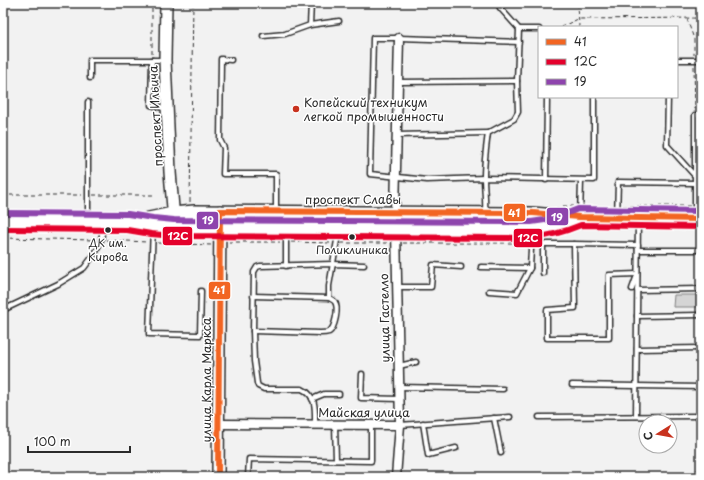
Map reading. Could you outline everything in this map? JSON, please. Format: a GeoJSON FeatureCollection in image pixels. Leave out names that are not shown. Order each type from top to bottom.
{"type":"FeatureCollection","features":[{"type":"Feature","properties":{"kind":"main road","name":"проспект Ильича"},"geometry":{"type":"LineString","coordinates":[[166,3],[165,60],[174,228]]}},
{"type":"Feature","properties":{"kind":"main road","name":"проспект Славы"},"geometry":{"type":"LineString","coordinates":[[128,222],[173,213],[194,211],[533,213],[580,217],[698,219]]}},
{"type":"Feature","properties":{"kind":"main road","name":"улица Карла Маркса"},"geometry":{"type":"LineString","coordinates":[[218,477],[220,211]]}},
{"type":"Feature","properties":{"kind":"main road"},"geometry":{"type":"LineString","coordinates":[[339,212],[339,229]]}},
{"type":"Feature","properties":{"kind":"main road","name":"улица Гастелло"},"geometry":{"type":"LineString","coordinates":[[396,212],[396,229]]}},
{"type":"Feature","properties":{"kind":"main road","name":"проспект Славы"},"geometry":{"type":"LineString","coordinates":[[3,221],[128,222],[174,228],[532,230],[563,224],[580,217]]}},
{"type":"Feature","properties":{"kind":"street","name":"улица Гастелло"},"geometry":{"type":"LineString","coordinates":[[396,212],[399,38]]}},
{"type":"Feature","properties":{"kind":"street","name":"улица Гастелло"},"geometry":{"type":"LineString","coordinates":[[396,229],[400,425],[396,477]]}},
{"type":"Feature","properties":{"kind":"street","name":"Майская улица"},"geometry":{"type":"LineString","coordinates":[[218,424],[400,425]]}},
{"type":"Feature","properties":{"kind":"street"},"geometry":{"type":"LineString","coordinates":[[692,477],[701,475]]}},
{"type":"Feature","properties":{"kind":"lane"},"geometry":{"type":"LineString","coordinates":[[310,25],[311,3]]}},
{"type":"Feature","properties":{"kind":"lane"},"geometry":{"type":"LineString","coordinates":[[397,135],[488,133],[514,119],[518,112],[517,81],[519,29],[500,8],[498,3]]}},
{"type":"Feature","properties":{"kind":"lane"},"geometry":{"type":"LineString","coordinates":[[263,36],[285,34],[310,25],[339,21]]}},
{"type":"Feature","properties":{"kind":"lane"},"geometry":{"type":"LineString","coordinates":[[519,29],[538,29]]}},
{"type":"Feature","properties":{"kind":"lane"},"geometry":{"type":"LineString","coordinates":[[519,42],[374,38],[370,174],[427,180],[484,178],[581,181],[594,180],[594,98]]}},
{"type":"Feature","properties":{"kind":"lane"},"geometry":{"type":"LineString","coordinates":[[231,60],[221,59],[220,140],[224,148],[223,174],[276,174],[276,211]]}},
{"type":"Feature","properties":{"kind":"lane"},"geometry":{"type":"LineString","coordinates":[[90,78],[90,60],[165,60]]}},
{"type":"Feature","properties":{"kind":"lane"},"geometry":{"type":"LineString","coordinates":[[152,60],[151,106],[167,109]]}},
{"type":"Feature","properties":{"kind":"lane"},"geometry":{"type":"LineString","coordinates":[[678,60],[701,60]]}},
{"type":"Feature","properties":{"kind":"lane"},"geometry":{"type":"LineString","coordinates":[[398,82],[517,81]]}},
{"type":"Feature","properties":{"kind":"lane"},"geometry":{"type":"LineString","coordinates":[[546,180],[547,98]]}},
{"type":"Feature","properties":{"kind":"lane"},"geometry":{"type":"LineString","coordinates":[[668,98],[668,145],[695,176]]}},
{"type":"Feature","properties":{"kind":"lane"},"geometry":{"type":"LineString","coordinates":[[88,102],[88,222]]}},
{"type":"Feature","properties":{"kind":"lane"},"geometry":{"type":"LineString","coordinates":[[698,219],[695,183],[695,115],[701,115]]}},
{"type":"Feature","properties":{"kind":"lane"},"geometry":{"type":"LineString","coordinates":[[485,213],[485,150],[488,133]]}},
{"type":"Feature","properties":{"kind":"lane"},"geometry":{"type":"LineString","coordinates":[[695,176],[701,174]]}},
{"type":"Feature","properties":{"kind":"lane"},"geometry":{"type":"LineString","coordinates":[[580,217],[581,181]]}},
{"type":"Feature","properties":{"kind":"lane"},"geometry":{"type":"LineString","coordinates":[[617,217],[618,182],[695,183]]}},
{"type":"Feature","properties":{"kind":"lane"},"geometry":{"type":"LineString","coordinates":[[636,416],[638,217]]}},
{"type":"Feature","properties":{"kind":"lane"},"geometry":{"type":"LineString","coordinates":[[3,310],[58,284],[84,268],[96,252],[101,240],[104,222]]}},
{"type":"Feature","properties":{"kind":"lane"},"geometry":{"type":"LineString","coordinates":[[154,226],[149,334],[200,335],[201,291]]}},
{"type":"Feature","properties":{"kind":"lane"},"geometry":{"type":"LineString","coordinates":[[286,228],[286,266]]}},
{"type":"Feature","properties":{"kind":"lane"},"geometry":{"type":"LineString","coordinates":[[329,298],[329,286],[339,229]]}},
{"type":"Feature","properties":{"kind":"lane"},"geometry":{"type":"LineString","coordinates":[[489,291],[517,293],[530,268],[532,230]]}},
{"type":"Feature","properties":{"kind":"lane"},"geometry":{"type":"LineString","coordinates":[[543,273],[543,244],[638,245]]}},
{"type":"Feature","properties":{"kind":"lane"},"geometry":{"type":"LineString","coordinates":[[574,244],[575,308],[547,310],[547,338],[609,338],[609,275],[637,274]]}},
{"type":"Feature","properties":{"kind":"lane"},"geometry":{"type":"LineString","coordinates":[[638,250],[701,250]]}},
{"type":"Feature","properties":{"kind":"lane"},"geometry":{"type":"LineString","coordinates":[[315,424],[315,407],[308,391],[302,389],[264,389],[258,386],[256,378],[253,331],[254,272],[255,269],[260,266],[333,264],[364,265]]}},
{"type":"Feature","properties":{"kind":"lane"},"geometry":{"type":"LineString","coordinates":[[397,288],[431,287],[433,265],[461,267]]}},
{"type":"Feature","properties":{"kind":"lane"},"geometry":{"type":"LineString","coordinates":[[481,267],[530,268]]}},
{"type":"Feature","properties":{"kind":"lane"},"geometry":{"type":"LineString","coordinates":[[632,289],[637,274]]}},
{"type":"Feature","properties":{"kind":"lane"},"geometry":{"type":"LineString","coordinates":[[637,290],[701,289]]}},
{"type":"Feature","properties":{"kind":"lane"},"geometry":{"type":"LineString","coordinates":[[253,296],[329,298],[335,302],[337,308],[333,328],[328,332],[253,331]]}},
{"type":"Feature","properties":{"kind":"lane"},"geometry":{"type":"LineString","coordinates":[[637,316],[701,316]]}},
{"type":"Feature","properties":{"kind":"lane"},"geometry":{"type":"LineString","coordinates":[[637,349],[701,348]]}},
{"type":"Feature","properties":{"kind":"lane"},"geometry":{"type":"LineString","coordinates":[[398,366],[416,362]]}},
{"type":"Feature","properties":{"kind":"lane"},"geometry":{"type":"LineString","coordinates":[[362,374],[362,398],[399,399]]}},
{"type":"Feature","properties":{"kind":"lane"},"geometry":{"type":"LineString","coordinates":[[572,385],[701,387]]}},
{"type":"Feature","properties":{"kind":"lane"},"geometry":{"type":"LineString","coordinates":[[399,386],[503,389]]}},
{"type":"Feature","properties":{"kind":"lane"},"geometry":{"type":"LineString","coordinates":[[312,399],[324,394],[339,394]]}},
{"type":"Feature","properties":{"kind":"lane"},"geometry":{"type":"LineString","coordinates":[[539,417],[701,416]]}},
{"type":"Feature","properties":{"kind":"lane","name":"Майская улица"},"geometry":{"type":"LineString","coordinates":[[400,425],[510,417]]}},
{"type":"Feature","properties":{"kind":"lane"},"geometry":{"type":"LineString","coordinates":[[494,418],[501,453]]}},
{"type":"Feature","properties":{"kind":"lane"},"geometry":{"type":"LineString","coordinates":[[423,423],[428,455],[456,448]]}},
{"type":"Feature","properties":{"kind":"lane"},"geometry":{"type":"LineString","coordinates":[[335,425],[336,460]]}},
{"type":"Feature","properties":{"kind":"lane"},"geometry":{"type":"LineString","coordinates":[[248,477],[249,459],[370,461],[371,425]]}},
{"type":"Feature","properties":{"kind":"path"},"geometry":{"type":"LineString","coordinates":[[152,3],[152,60]]}},
{"type":"Feature","properties":{"kind":"path"},"geometry":{"type":"LineString","coordinates":[[190,195],[192,3]]}},
{"type":"Feature","properties":{"kind":"path"},"geometry":{"type":"LineString","coordinates":[[578,3],[579,26]]}},
{"type":"Feature","properties":{"kind":"path"},"geometry":{"type":"LineString","coordinates":[[563,26],[578,19],[701,18]]}},
{"type":"Feature","properties":{"kind":"path"},"geometry":{"type":"LineString","coordinates":[[687,19],[694,39],[693,60],[695,115]]}},
{"type":"Feature","properties":{"kind":"path"},"geometry":{"type":"LineString","coordinates":[[3,195],[153,195]]}},
{"type":"Feature","properties":{"kind":"path"},"geometry":{"type":"LineString","coordinates":[[3,238],[101,240],[220,246],[230,242],[531,243]]}},
{"type":"Feature","properties":{"kind":"shaded area"},"geometry":{"type":"Polygon","coordinates":[[[237,214],[336,214],[336,223],[237,222],[237,214]]]}},
{"type":"Feature","properties":{"kind":"shaded area"},"geometry":{"type":"Polygon","coordinates":[[[345,215],[391,215],[391,223],[345,223],[345,215]]]}},
{"type":"Feature","properties":{"kind":"shaded area"},"geometry":{"type":"Polygon","coordinates":[[[407,215],[477,216],[477,223],[407,223],[407,215]]]}},
{"type":"Feature","properties":{"kind":"shaded area"},"geometry":{"type":"Polygon","coordinates":[[[491,217],[524,217],[524,224],[491,224],[491,217]]]}},
{"type":"Feature","properties":{"kind":"shaded area"},"geometry":{"type":"Polygon","coordinates":[[[674,295],[699,295],[698,307],[673,307],[674,295]]]}},
{"type":"Feature","properties":{"kind":"transit line","name":"19"},"geometry":{"type":"LineString","coordinates":[[3,213],[128,214],[174,220],[531,222],[560,216],[578,209],[701,211]]}},
{"type":"Feature","properties":{"kind":"transit line","name":"41"},"geometry":{"type":"LineString","coordinates":[[218,477],[220,211],[533,213],[579,217],[701,219]]}},
{"type":"Feature","properties":{"kind":"transit line","name":"12С"},"geometry":{"type":"LineString","coordinates":[[3,229],[127,230],[174,236],[532,238],[569,230],[581,225],[701,227]]}},
{"type":"Feature","properties":{"kind":"place","name":"Копейский техникум легкой промышенности"},"geometry":{"type":"Point","coordinates":[296,109]}},
{"type":"Feature","properties":{"kind":"place","name":"ДК им. Кирова"},"geometry":{"type":"Point","coordinates":[108,230]}},
{"type":"Feature","properties":{"kind":"place","name":"Поликлиника"},"geometry":{"type":"Point","coordinates":[352,237]}}]}
